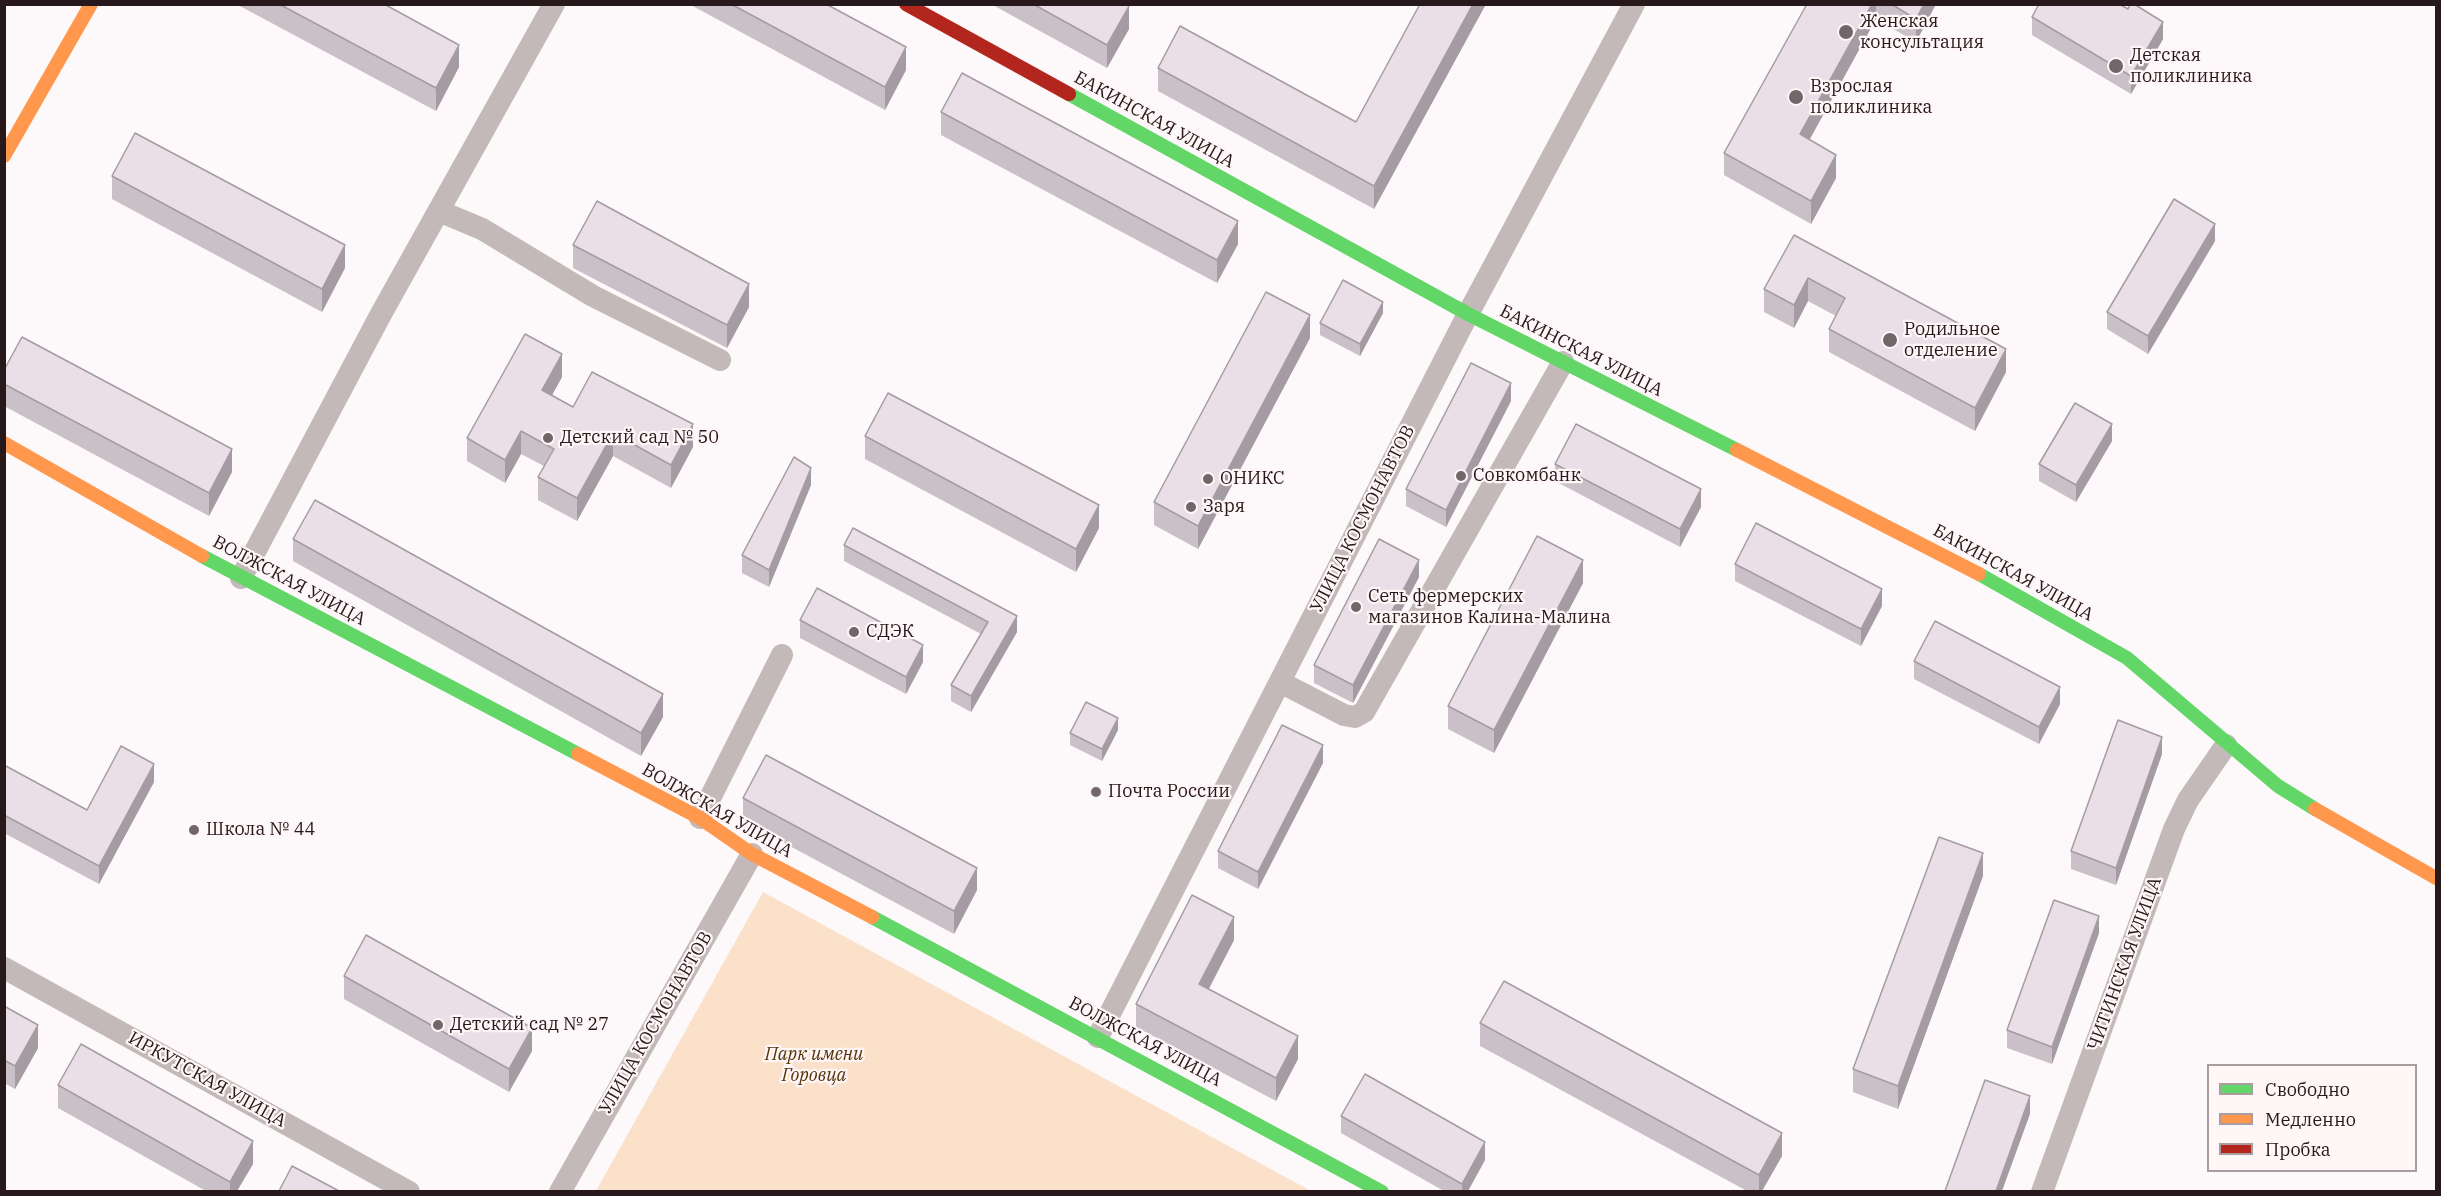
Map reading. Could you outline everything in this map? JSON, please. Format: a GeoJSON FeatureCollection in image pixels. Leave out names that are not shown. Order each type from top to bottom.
{"type":"FeatureCollection","features":[{"type":"Feature","properties":{"kind":"street"},"geometry":{"type":"LineString","coordinates":[[4,156],[91,4]]}},
{"type":"Feature","properties":{"kind":"street"},"geometry":{"type":"LineString","coordinates":[[241,578],[439,211],[554,4]]}},
{"type":"Feature","properties":{"kind":"street","name":"БАКИНСКАЯ УЛИЦА"},"geometry":{"type":"LineString","coordinates":[[906,4],[1468,314],[1944,555],[2070,624],[2127,658],[2226,745],[2278,786],[2385,851],[2436,878]]}},
{"type":"Feature","properties":{"kind":"street","name":"УЛИЦА КОСМОНАВТОВ"},"geometry":{"type":"LineString","coordinates":[[1098,1037],[1468,314],[1634,4]]}},
{"type":"Feature","properties":{"kind":"street"},"geometry":{"type":"LineString","coordinates":[[439,211],[483,229],[592,296],[720,360]]}},
{"type":"Feature","properties":{"kind":"street"},"geometry":{"type":"LineString","coordinates":[[1280,682],[1344,715],[1355,717],[1364,712],[1563,362]]}},
{"type":"Feature","properties":{"kind":"street","name":"ВОЛЖСКАЯ УЛИЦА"},"geometry":{"type":"LineString","coordinates":[[4,442],[241,578],[700,818],[752,854],[1098,1037],[1382,1191]]}},
{"type":"Feature","properties":{"kind":"street"},"geometry":{"type":"LineString","coordinates":[[700,818],[782,655]]}},
{"type":"Feature","properties":{"kind":"street","name":"ЧИТИНСКАЯ УЛИЦА"},"geometry":{"type":"LineString","coordinates":[[2042,1191],[2174,829],[2188,801],[2226,745]]}},
{"type":"Feature","properties":{"kind":"street","name":"УЛИЦА КОСМОНАВТОВ"},"geometry":{"type":"LineString","coordinates":[[560,1191],[752,854]]}},
{"type":"Feature","properties":{"kind":"street","name":"ИРКУТСКАЯ УЛИЦА"},"geometry":{"type":"LineString","coordinates":[[4,968],[409,1191]]}},
{"type":"Feature","properties":{"kind":"green space","name":"Парк имени Горовца"},"geometry":{"type":"Polygon","coordinates":[[[763,892],[1311,1191],[596,1191],[763,892]]]}},
{"type":"Feature","properties":{"kind":"building"},"geometry":{"type":"Polygon","coordinates":[[[279,4],[384,4],[459,45],[436,88],[279,4]]]}},
{"type":"Feature","properties":{"kind":"building"},"geometry":{"type":"Polygon","coordinates":[[[731,4],[826,4],[906,47],[885,87],[731,4]]]}},
{"type":"Feature","properties":{"kind":"building"},"geometry":{"type":"Polygon","coordinates":[[[1033,4],[1126,4],[1129,6],[1107,45],[1033,4]]]}},
{"type":"Feature","properties":{"kind":"building"},"geometry":{"type":"Polygon","coordinates":[[[1420,4],[1473,4],[1374,186],[1158,68],[1180,26],[1356,122],[1420,4]]]}},
{"type":"Feature","properties":{"kind":"building"},"geometry":{"type":"Polygon","coordinates":[[[1807,4],[1872,4],[1800,134],[1836,155],[1811,201],[1724,153],[1807,4]]]}},
{"type":"Feature","properties":{"kind":"building"},"geometry":{"type":"Polygon","coordinates":[[[1891,4],[1924,4],[1916,19],[1891,4]]]}},
{"type":"Feature","properties":{"kind":"building","name":"Детская поликлиника"},"geometry":{"type":"Polygon","coordinates":[[[2039,4],[2119,4],[2128,9],[2130,4],[2134,4],[2163,22],[2131,76],[2032,17],[2039,4]]]}},
{"type":"Feature","properties":{"kind":"building"},"geometry":{"type":"Polygon","coordinates":[[[962,73],[1238,221],[1217,260],[941,112],[962,73]]]}},
{"type":"Feature","properties":{"kind":"building"},"geometry":{"type":"Polygon","coordinates":[[[135,133],[345,245],[322,289],[112,176],[135,133]]]}},
{"type":"Feature","properties":{"kind":"building"},"geometry":{"type":"Polygon","coordinates":[[[2174,199],[2215,224],[2148,336],[2107,312],[2174,199]]]}},
{"type":"Feature","properties":{"kind":"building"},"geometry":{"type":"Polygon","coordinates":[[[597,201],[749,284],[727,325],[573,245],[597,201]]]}},
{"type":"Feature","properties":{"kind":"building","name":"Родильное отделение"},"geometry":{"type":"Polygon","coordinates":[[[1794,235],[2006,349],[1975,408],[1829,329],[1845,298],[1808,278],[1794,305],[1764,289],[1794,235]]]}},
{"type":"Feature","properties":{"kind":"building"},"geometry":{"type":"Polygon","coordinates":[[[1343,280],[1383,302],[1360,344],[1320,323],[1343,280]]]}},
{"type":"Feature","properties":{"kind":"building"},"geometry":{"type":"Polygon","coordinates":[[[1266,292],[1310,315],[1198,526],[1154,502],[1266,292]]]}},
{"type":"Feature","properties":{"kind":"building"},"geometry":{"type":"Polygon","coordinates":[[[525,334],[562,354],[542,390],[573,407],[592,372],[693,424],[671,465],[613,433],[577,498],[538,477],[554,449],[521,431],[505,460],[467,438],[525,334]]]}},
{"type":"Feature","properties":{"kind":"building"},"geometry":{"type":"Polygon","coordinates":[[[22,337],[232,449],[209,493],[4,384],[4,370],[22,337]]]}},
{"type":"Feature","properties":{"kind":"building"},"geometry":{"type":"Polygon","coordinates":[[[1471,363],[1511,383],[1446,510],[1406,489],[1471,363]]]}},
{"type":"Feature","properties":{"kind":"building"},"geometry":{"type":"Polygon","coordinates":[[[888,393],[1099,505],[1076,549],[865,436],[888,393]]]}},
{"type":"Feature","properties":{"kind":"building"},"geometry":{"type":"Polygon","coordinates":[[[2075,403],[2112,424],[2076,485],[2039,464],[2075,403]]]}},
{"type":"Feature","properties":{"kind":"building"},"geometry":{"type":"Polygon","coordinates":[[[1576,424],[1701,489],[1680,529],[1555,464],[1576,424]]]}},
{"type":"Feature","properties":{"kind":"building"},"geometry":{"type":"Polygon","coordinates":[[[794,457],[811,468],[769,570],[742,555],[794,457]]]}},
{"type":"Feature","properties":{"kind":"building"},"geometry":{"type":"Polygon","coordinates":[[[315,500],[663,694],[641,733],[293,539],[315,500]]]}},
{"type":"Feature","properties":{"kind":"building"},"geometry":{"type":"Polygon","coordinates":[[[1756,523],[1882,589],[1861,629],[1735,564],[1756,523]]]}},
{"type":"Feature","properties":{"kind":"building"},"geometry":{"type":"Polygon","coordinates":[[[853,528],[1017,616],[971,696],[951,685],[988,622],[844,545],[853,528]]]}},
{"type":"Feature","properties":{"kind":"building"},"geometry":{"type":"Polygon","coordinates":[[[1537,536],[1583,560],[1494,730],[1448,706],[1537,536]]]}},
{"type":"Feature","properties":{"kind":"building"},"geometry":{"type":"Polygon","coordinates":[[[1379,539],[1419,560],[1353,685],[1314,665],[1379,539]]]}},
{"type":"Feature","properties":{"kind":"building"},"geometry":{"type":"Polygon","coordinates":[[[817,588],[923,645],[906,677],[800,620],[817,588]]]}},
{"type":"Feature","properties":{"kind":"building"},"geometry":{"type":"Polygon","coordinates":[[[1935,621],[2060,687],[2039,727],[1914,661],[1935,621]]]}},
{"type":"Feature","properties":{"kind":"building"},"geometry":{"type":"Polygon","coordinates":[[[1086,702],[1118,718],[1102,749],[1070,733],[1086,702]]]}},
{"type":"Feature","properties":{"kind":"building"},"geometry":{"type":"Polygon","coordinates":[[[2118,720],[2162,737],[2116,868],[2071,851],[2118,720]]]}},
{"type":"Feature","properties":{"kind":"building"},"geometry":{"type":"Polygon","coordinates":[[[1282,725],[1323,745],[1258,872],[1218,851],[1282,725]]]}},
{"type":"Feature","properties":{"kind":"building"},"geometry":{"type":"Polygon","coordinates":[[[121,746],[154,764],[99,866],[4,815],[4,765],[87,810],[121,746]]]}},
{"type":"Feature","properties":{"kind":"building"},"geometry":{"type":"Polygon","coordinates":[[[766,755],[977,868],[954,911],[743,798],[766,755]]]}},
{"type":"Feature","properties":{"kind":"building"},"geometry":{"type":"Polygon","coordinates":[[[1939,837],[1983,853],[1898,1086],[1853,1069],[1939,837]]]}},
{"type":"Feature","properties":{"kind":"building"},"geometry":{"type":"Polygon","coordinates":[[[1192,895],[1234,917],[1199,984],[1298,1036],[1276,1078],[1136,1004],[1192,895]]]}},
{"type":"Feature","properties":{"kind":"building"},"geometry":{"type":"Polygon","coordinates":[[[2054,900],[2099,916],[2052,1047],[2007,1030],[2054,900]]]}},
{"type":"Feature","properties":{"kind":"building"},"geometry":{"type":"Polygon","coordinates":[[[366,935],[532,1028],[509,1069],[344,976],[366,935]]]}},
{"type":"Feature","properties":{"kind":"building"},"geometry":{"type":"Polygon","coordinates":[[[1504,981],[1782,1133],[1759,1175],[1480,1023],[1504,981]]]}},
{"type":"Feature","properties":{"kind":"building"},"geometry":{"type":"Polygon","coordinates":[[[4,1006],[38,1025],[15,1066],[4,1060],[4,1006]]]}},
{"type":"Feature","properties":{"kind":"building"},"geometry":{"type":"Polygon","coordinates":[[[81,1044],[253,1141],[230,1182],[58,1085],[81,1044]]]}},
{"type":"Feature","properties":{"kind":"building"},"geometry":{"type":"Polygon","coordinates":[[[1365,1074],[1485,1142],[1462,1184],[1341,1116],[1365,1074]]]}},
{"type":"Feature","properties":{"kind":"building"},"geometry":{"type":"Polygon","coordinates":[[[1985,1080],[2030,1096],[1996,1191],[1945,1191],[1985,1080]]]}},
{"type":"Feature","properties":{"kind":"building"},"geometry":{"type":"Polygon","coordinates":[[[292,1166],[339,1191],[279,1191],[292,1166]]]}},
{"type":"Feature","properties":{"kind":"traffic: fast"},"geometry":{"type":"LineString","coordinates":[[1069,94],[1468,314],[1737,450]]}},
{"type":"Feature","properties":{"kind":"traffic: fast"},"geometry":{"type":"LineString","coordinates":[[202,556],[578,754]]}},
{"type":"Feature","properties":{"kind":"traffic: fast"},"geometry":{"type":"LineString","coordinates":[[1979,574],[2127,658],[2278,786],[2315,809]]}},
{"type":"Feature","properties":{"kind":"traffic: fast"},"geometry":{"type":"LineString","coordinates":[[872,917],[1382,1192]]}},
{"type":"Feature","properties":{"kind":"traffic: slow"},"geometry":{"type":"LineString","coordinates":[[4,156],[91,4]]}},
{"type":"Feature","properties":{"kind":"traffic: slow"},"geometry":{"type":"LineString","coordinates":[[4,443],[202,556]]}},
{"type":"Feature","properties":{"kind":"traffic: slow"},"geometry":{"type":"LineString","coordinates":[[1737,450],[1979,574]]}},
{"type":"Feature","properties":{"kind":"traffic: slow"},"geometry":{"type":"LineString","coordinates":[[578,754],[700,818],[752,854],[872,917]]}},
{"type":"Feature","properties":{"kind":"traffic: slow"},"geometry":{"type":"LineString","coordinates":[[2315,809],[2436,878]]}},
{"type":"Feature","properties":{"kind":"traffic: jam"},"geometry":{"type":"LineString","coordinates":[[906,4],[1069,94]]}},
{"type":"Feature","properties":{"kind":"place","name":"Женская консультация"},"geometry":{"type":"Point","coordinates":[1846,32]}},
{"type":"Feature","properties":{"kind":"place","name":"Детская поликлиника"},"geometry":{"type":"Point","coordinates":[2116,66]}},
{"type":"Feature","properties":{"kind":"place","name":"Взрослая поликлиника"},"geometry":{"type":"Point","coordinates":[1796,97]}},
{"type":"Feature","properties":{"kind":"place","name":"Родильное отделение"},"geometry":{"type":"Point","coordinates":[1890,340]}},
{"type":"Feature","properties":{"kind":"place","name":"Детский сад № 50"},"geometry":{"type":"Point","coordinates":[548,438]}},
{"type":"Feature","properties":{"kind":"place","name":"Совкомбанк"},"geometry":{"type":"Point","coordinates":[1461,476]}},
{"type":"Feature","properties":{"kind":"place","name":"ОНИКС"},"geometry":{"type":"Point","coordinates":[1208,479]}},
{"type":"Feature","properties":{"kind":"place","name":"Заря"},"geometry":{"type":"Point","coordinates":[1191,507]}},
{"type":"Feature","properties":{"kind":"place","name":"Сеть фермерских магазинов Калина-Малина"},"geometry":{"type":"Point","coordinates":[1356,607]}},
{"type":"Feature","properties":{"kind":"place","name":"СДЭК"},"geometry":{"type":"Point","coordinates":[854,632]}},
{"type":"Feature","properties":{"kind":"place","name":"Почта России"},"geometry":{"type":"Point","coordinates":[1096,792]}},
{"type":"Feature","properties":{"kind":"place","name":"Школа № 44"},"geometry":{"type":"Point","coordinates":[194,830]}},
{"type":"Feature","properties":{"kind":"place","name":"Детский сад № 27"},"geometry":{"type":"Point","coordinates":[438,1025]}}]}
